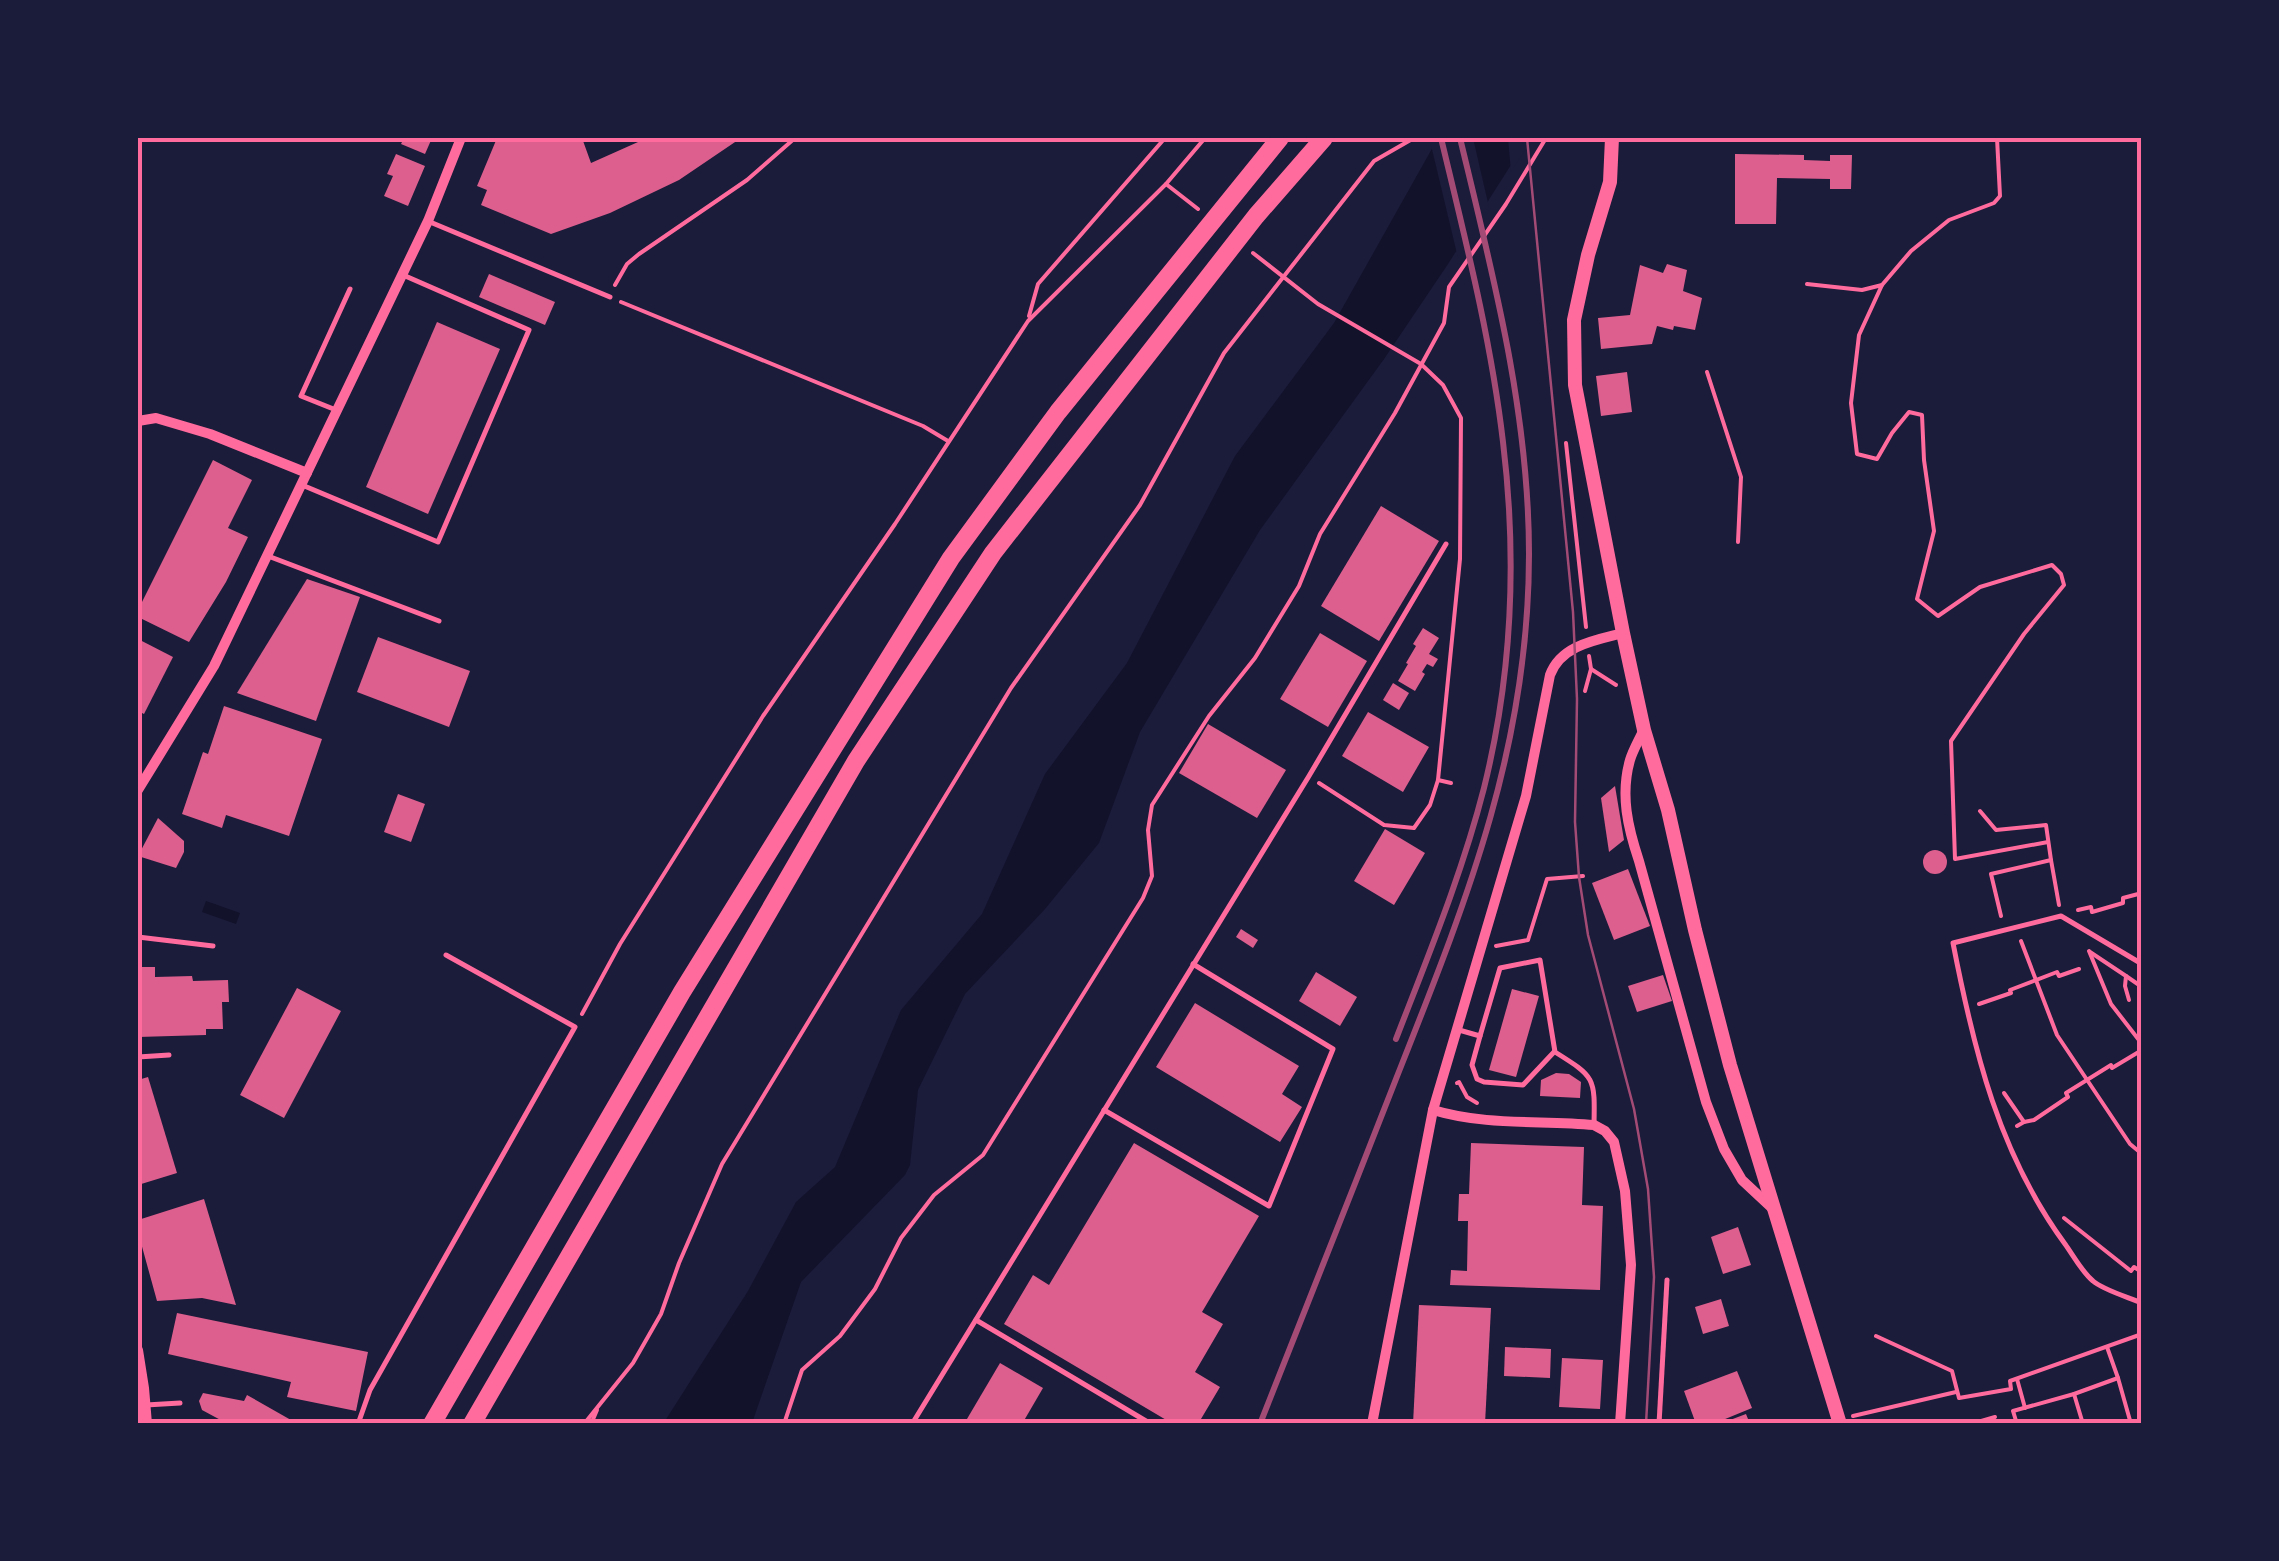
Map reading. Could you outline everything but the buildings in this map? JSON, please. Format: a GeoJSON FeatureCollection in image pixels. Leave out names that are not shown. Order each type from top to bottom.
{"type":"FeatureCollection","features":[{"type":"Feature","properties":{"kind":"highway"},"geometry":{"type":"LineString","coordinates":[[432,1424],[682,992],[951,558],[1058,412],[1280,138]]}},
{"type":"Feature","properties":{"kind":"highway"},"geometry":{"type":"LineString","coordinates":[[472,1424],[846,778],[993,553],[1256,216],[1324,138]]}},
{"type":"Feature","properties":{"kind":"main road"},"geometry":{"type":"LineString","coordinates":[[1612,138],[1610,182],[1574,320],[1575,385],[1622,633],[1695,930],[1730,1065],[1840,1424]]}},
{"type":"Feature","properties":{"kind":"street"},"geometry":{"type":"LineString","coordinates":[[138,790],[214,666],[428,221],[461,138]]}},
{"type":"Feature","properties":{"kind":"street"},"geometry":{"type":"LineString","coordinates":[[138,421],[156,418],[210,434],[306,473]]}},
{"type":"Feature","properties":{"kind":"street"},"geometry":{"type":"LineString","coordinates":[[1372,1424],[1433,1110],[1526,796],[1550,675],[1565,654],[1588,642],[1622,633]]}},
{"type":"Feature","properties":{"kind":"street"},"geometry":{"type":"LineString","coordinates":[[1644,730],[1630,760],[1627,824],[1718,1134],[1742,1180],[1778,1214]]}},
{"type":"Feature","properties":{"kind":"street"},"geometry":{"type":"LineString","coordinates":[[1433,1110],[1486,1121],[1594,1125],[1614,1142],[1624,1191],[1631,1265],[1620,1424]]}},
{"type":"Feature","properties":{"kind":"street"},"geometry":{"type":"LineString","coordinates":[[138,1350],[146,1424]]}},
{"type":"Feature","properties":{"kind":"lane"},"geometry":{"type":"LineString","coordinates":[[428,221],[610,296]]}},
{"type":"Feature","properties":{"kind":"lane"},"geometry":{"type":"LineString","coordinates":[[302,485],[438,542],[529,330],[402,274]]}},
{"type":"Feature","properties":{"kind":"lane"},"geometry":{"type":"LineString","coordinates":[[336,410],[301,396],[350,289]]}},
{"type":"Feature","properties":{"kind":"lane"},"geometry":{"type":"LineString","coordinates":[[912,1424],[1309,776],[1446,544]]}},
{"type":"Feature","properties":{"kind":"lane"},"geometry":{"type":"LineString","coordinates":[[268,556],[439,621]]}},
{"type":"Feature","properties":{"kind":"lane"},"geometry":{"type":"LineString","coordinates":[[2142,964],[2061,916],[1952,943],[1986,1086],[2003,1134],[2046,1217],[2093,1282],[2142,1303]]}},
{"type":"Feature","properties":{"kind":"lane"},"geometry":{"type":"LineString","coordinates":[[138,937],[213,946]]}},
{"type":"Feature","properties":{"kind":"lane"},"geometry":{"type":"LineString","coordinates":[[358,1424],[370,1390],[575,1027],[446,955]]}},
{"type":"Feature","properties":{"kind":"lane"},"geometry":{"type":"LineString","coordinates":[[1555,1052],[1523,1084],[1477,1079],[1472,1064],[1500,968],[1540,960],[1555,1052],[1582,1069],[1593,1084],[1594,1125]]}},
{"type":"Feature","properties":{"kind":"lane"},"geometry":{"type":"LineString","coordinates":[[1104,1110],[1268,1206],[1333,1049],[1194,964]]}},
{"type":"Feature","properties":{"kind":"lane"},"geometry":{"type":"LineString","coordinates":[[1456,1029],[1480,1036]]}},
{"type":"Feature","properties":{"kind":"lane"},"geometry":{"type":"LineString","coordinates":[[138,1056],[168,1055]]}},
{"type":"Feature","properties":{"kind":"lane"},"geometry":{"type":"LineString","coordinates":[[1659,1424],[1667,1280]]}},
{"type":"Feature","properties":{"kind":"lane"},"geometry":{"type":"LineString","coordinates":[[976,1320],[1151,1424]]}},
{"type":"Feature","properties":{"kind":"lane"},"geometry":{"type":"LineString","coordinates":[[146,1405],[180,1403]]}},
{"type":"Feature","properties":{"kind":"path"},"geometry":{"type":"LineString","coordinates":[[795,138],[747,180],[627,264],[610,296],[924,426],[948,441]]}},
{"type":"Feature","properties":{"kind":"path"},"geometry":{"type":"LineString","coordinates":[[1028,321],[1038,284],[1165,138]]}},
{"type":"Feature","properties":{"kind":"path"},"geometry":{"type":"LineString","coordinates":[[575,1027],[620,944],[763,716],[1028,321],[1166,184],[1205,138]]}},
{"type":"Feature","properties":{"kind":"path"},"geometry":{"type":"LineString","coordinates":[[584,1424],[632,1364],[661,1314],[722,1164],[1011,688],[1140,505],[1224,352],[1374,161],[1414,138]]}},
{"type":"Feature","properties":{"kind":"path"},"geometry":{"type":"LineString","coordinates":[[784,1424],[802,1370],[840,1336],[875,1290],[901,1238],[934,1194],[983,1154],[1143,898],[1152,876],[1148,830],[1152,805],[1208,716],[1255,658],[1299,586],[1320,534],[1395,413],[1444,323],[1449,287],[1546,138]]}},
{"type":"Feature","properties":{"kind":"path"},"geometry":{"type":"LineString","coordinates":[[1997,138],[2000,196],[1994,203],[1949,220],[1911,251],[1882,285],[1859,335],[1851,403],[1857,454],[1877,459],[1892,432],[1910,412],[1922,416],[1934,531],[1917,599],[1938,616],[1980,587],[2052,565],[2060,574],[2064,584],[2024,634],[1951,741],[1955,860],[2048,842]]}},
{"type":"Feature","properties":{"kind":"path"},"geometry":{"type":"LineString","coordinates":[[1166,184],[1176,192]]}},
{"type":"Feature","properties":{"kind":"path"},"geometry":{"type":"LineString","coordinates":[[1261,259],[1318,304],[1421,364],[1443,384],[1461,418],[1460,559],[1438,780],[1430,805],[1414,828],[1384,825],[1309,776]]}},
{"type":"Feature","properties":{"kind":"path"},"geometry":{"type":"LineString","coordinates":[[1807,284],[1862,290],[1882,285]]}},
{"type":"Feature","properties":{"kind":"path"},"geometry":{"type":"LineString","coordinates":[[1706,372],[1741,477],[1738,542]]}},
{"type":"Feature","properties":{"kind":"path"},"geometry":{"type":"LineString","coordinates":[[1564,432],[1588,642],[1590,668],[1585,691]]}},
{"type":"Feature","properties":{"kind":"path"},"geometry":{"type":"LineString","coordinates":[[1590,668],[1622,691]]}},
{"type":"Feature","properties":{"kind":"path"},"geometry":{"type":"LineString","coordinates":[[1438,780],[1451,783]]}},
{"type":"Feature","properties":{"kind":"path"},"geometry":{"type":"LineString","coordinates":[[1980,811],[1996,830],[2046,824],[2061,916]]}},
{"type":"Feature","properties":{"kind":"path"},"geometry":{"type":"LineString","coordinates":[[2002,917],[1991,874],[2051,860]]}},
{"type":"Feature","properties":{"kind":"path"},"geometry":{"type":"LineString","coordinates":[[1496,946],[1528,940],[1547,880],[1582,876]]}},
{"type":"Feature","properties":{"kind":"path"},"geometry":{"type":"LineString","coordinates":[[2080,910],[2091,907],[2092,912],[2142,893]]}},
{"type":"Feature","properties":{"kind":"path"},"geometry":{"type":"LineString","coordinates":[[2016,927],[2057,1035],[2130,1144],[2142,1154]]}},
{"type":"Feature","properties":{"kind":"path"},"geometry":{"type":"LineString","coordinates":[[2024,1122],[2034,1120],[2068,1097],[2066,1093],[2142,1047],[2111,1004],[2080,928]]}},
{"type":"Feature","properties":{"kind":"path"},"geometry":{"type":"LineString","coordinates":[[2090,952],[2142,987]]}},
{"type":"Feature","properties":{"kind":"path"},"geometry":{"type":"LineString","coordinates":[[1980,1003],[2034,980],[2079,968]]}},
{"type":"Feature","properties":{"kind":"path"},"geometry":{"type":"LineString","coordinates":[[2126,976],[2124,986],[2130,1000]]}},
{"type":"Feature","properties":{"kind":"path"},"geometry":{"type":"LineString","coordinates":[[2036,1198],[2131,1271],[2134,1267],[2140,1271],[2142,1268]]}},
{"type":"Feature","properties":{"kind":"path"},"geometry":{"type":"LineString","coordinates":[[1876,1336],[1952,1371],[1959,1398],[2012,1389],[2010,1381],[2142,1334]]}},
{"type":"Feature","properties":{"kind":"path"},"geometry":{"type":"LineString","coordinates":[[2107,1347],[2131,1424]]}},
{"type":"Feature","properties":{"kind":"path"},"geometry":{"type":"LineString","coordinates":[[2017,1424],[2014,1411],[2118,1378]]}},
{"type":"Feature","properties":{"kind":"path"},"geometry":{"type":"LineString","coordinates":[[2017,1379],[2025,1408]]}},
{"type":"Feature","properties":{"kind":"path"},"geometry":{"type":"LineString","coordinates":[[1858,1416],[1957,1392]]}},
{"type":"Feature","properties":{"kind":"path"},"geometry":{"type":"LineString","coordinates":[[2074,1394],[2083,1424]]}},
{"type":"Feature","properties":{"kind":"path"},"geometry":{"type":"LineString","coordinates":[[591,1424],[600,1404]]}},
{"type":"Feature","properties":{"kind":"path"},"geometry":{"type":"LineString","coordinates":[[1971,1424],[1995,1417]]}},
{"type":"Feature","properties":{"kind":"shaded area"},"geometry":{"type":"Polygon","coordinates":[[[1438,138],[1528,138],[1384,359],[1260,530],[1140,732],[1099,843],[1045,909],[965,994],[918,1090],[910,1165],[905,1175],[801,1282],[752,1423],[663,1424],[748,1291],[796,1202],[835,1167],[901,1010],[982,914],[1045,774],[1127,663],[1235,456],[1334,323],[1438,138]]]}},
{"type":"Feature","properties":{"kind":"shaded area"},"geometry":{"type":"Polygon","coordinates":[[[206,901],[240,913],[236,924],[202,912],[206,901]]]}},
{"type":"Feature","properties":{"kind":"pier"},"geometry":{"type":"Polygon","coordinates":[[[1473,138],[1489,207],[1458,258],[1430,141],[1473,138]]]}},
{"type":"Feature","properties":{"kind":"pier"},"geometry":{"type":"Polygon","coordinates":[[[1508,138],[1533,138],[1511,172],[1508,138]]]}},
{"type":"Feature","properties":{"kind":"tram line"},"geometry":{"type":"LineString","coordinates":[[1527,138],[1573,612],[1579,877],[1588,935],[1634,1109],[1648,1189],[1654,1277],[1646,1424]]}},
{"type":"Feature","properties":{"kind":"railway"},"geometry":{"type":"LineString","coordinates":[[1396,1039],[1455,883],[1484,788],[1501,702],[1509,616],[1510,529],[1498,403],[1441,138]]}},
{"type":"Feature","properties":{"kind":"railway"},"geometry":{"type":"LineString","coordinates":[[1260,1424],[1469,886],[1489,823],[1518,693],[1529,554],[1523,448],[1507,344],[1460,138]]}}]}
